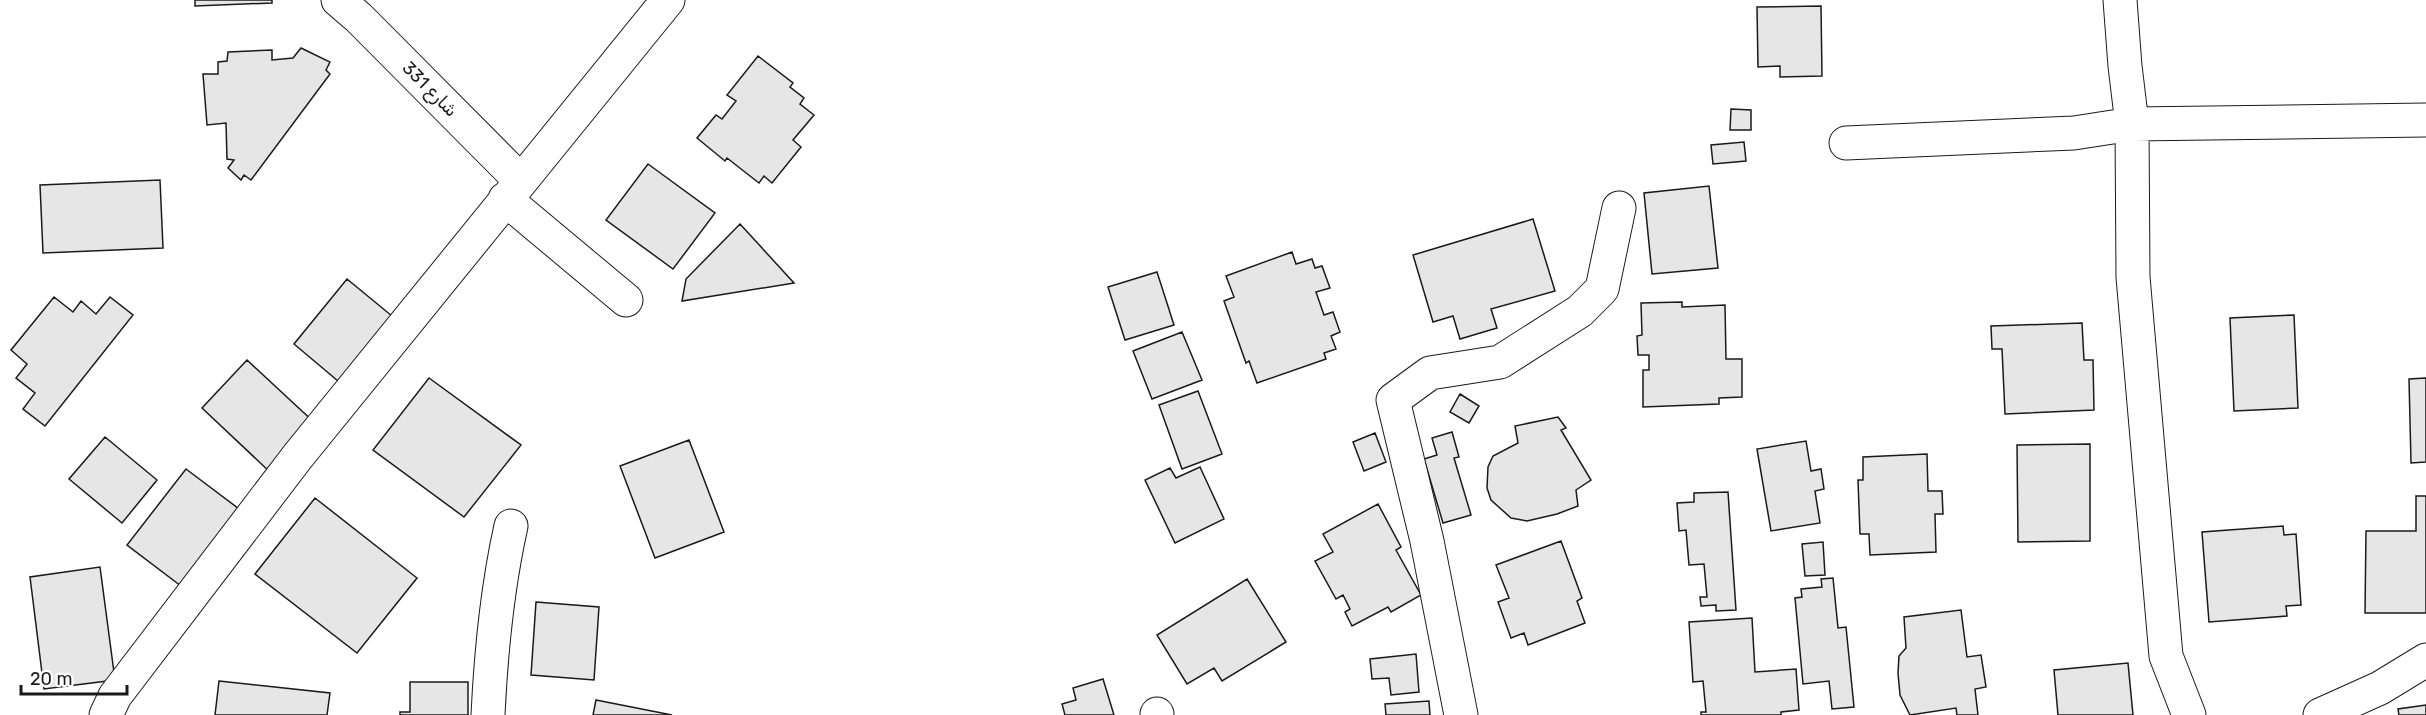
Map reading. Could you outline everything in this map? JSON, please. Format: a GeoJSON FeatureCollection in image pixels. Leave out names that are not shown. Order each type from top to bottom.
{"type":"FeatureCollection","features":[{"type":"Feature","properties":{"kind":"street"},"geometry":{"type":"LineString","coordinates":[[106,715],[116,696],[298,456],[668,0]]}},
{"type":"Feature","properties":{"kind":"street"},"geometry":{"type":"LineString","coordinates":[[2120,0],[2132,124],[2133,277],[2166,656],[2189,715]]}},
{"type":"Feature","properties":{"kind":"street","name":"شارع 331"},"geometry":{"type":"LineString","coordinates":[[356,6],[513,190],[626,300]]}},
{"type":"Feature","properties":{"kind":"street"},"geometry":{"type":"LineString","coordinates":[[1846,142],[2074,133],[2132,124],[2426,120]]}},
{"type":"Feature","properties":{"kind":"street"},"geometry":{"type":"LineString","coordinates":[[1461,715],[1427,541],[1393,400],[1431,373],[1500,362],[1580,311],[1602,289],[1619,208]]}},
{"type":"Feature","properties":{"kind":"street"},"geometry":{"type":"LineString","coordinates":[[488,715],[495,611],[511,526]]}},
{"type":"Feature","properties":{"kind":"street"},"geometry":{"type":"LineString","coordinates":[[2320,715],[2380,688],[2426,660]]}},
{"type":"Feature","properties":{"kind":"building"},"geometry":{"type":"Polygon","coordinates":[[[195,0],[272,0],[272,3],[195,6],[195,0]]]}},
{"type":"Feature","properties":{"kind":"building"},"geometry":{"type":"Polygon","coordinates":[[[1821,6],[1822,76],[1780,77],[1780,66],[1758,67],[1757,7],[1821,6]]]}},
{"type":"Feature","properties":{"kind":"building"},"geometry":{"type":"Polygon","coordinates":[[[301,48],[330,62],[326,70],[330,74],[251,180],[244,175],[241,180],[228,168],[234,160],[227,159],[226,123],[207,125],[203,74],[218,74],[218,62],[227,61],[228,52],[272,50],[272,60],[293,58],[301,48]]]}},
{"type":"Feature","properties":{"kind":"building"},"geometry":{"type":"Polygon","coordinates":[[[758,56],[793,83],[790,87],[804,98],[800,104],[814,115],[793,140],[801,147],[772,183],[764,176],[759,183],[727,158],[725,161],[697,138],[716,115],[722,119],[736,101],[727,95],[758,56]]]}},
{"type":"Feature","properties":{"kind":"building"},"geometry":{"type":"Polygon","coordinates":[[[1731,109],[1751,110],[1751,130],[1730,130],[1731,109]]]}},
{"type":"Feature","properties":{"kind":"building"},"geometry":{"type":"Polygon","coordinates":[[[1744,142],[1746,161],[1713,164],[1711,145],[1744,142]]]}},
{"type":"Feature","properties":{"kind":"building"},"geometry":{"type":"Polygon","coordinates":[[[648,164],[715,213],[673,269],[606,220],[648,164]]]}},
{"type":"Feature","properties":{"kind":"building"},"geometry":{"type":"Polygon","coordinates":[[[160,180],[163,248],[43,253],[40,185],[160,180]]]}},
{"type":"Feature","properties":{"kind":"building"},"geometry":{"type":"Polygon","coordinates":[[[1709,186],[1718,268],[1652,274],[1644,193],[1709,186]]]}},
{"type":"Feature","properties":{"kind":"building"},"geometry":{"type":"Polygon","coordinates":[[[1533,219],[1555,291],[1491,309],[1497,328],[1460,339],[1453,316],[1433,322],[1413,255],[1533,219]]]}},
{"type":"Feature","properties":{"kind":"building"},"geometry":{"type":"Polygon","coordinates":[[[740,224],[794,283],[682,301],[686,279],[740,224]]]}},
{"type":"Feature","properties":{"kind":"building"},"geometry":{"type":"Polygon","coordinates":[[[1292,252],[1296,264],[1312,259],[1315,268],[1322,266],[1330,288],[1316,292],[1324,315],[1333,312],[1340,332],[1331,336],[1336,349],[1324,353],[1326,359],[1257,383],[1249,361],[1246,363],[1224,301],[1234,297],[1226,276],[1292,252]]]}},
{"type":"Feature","properties":{"kind":"building"},"geometry":{"type":"Polygon","coordinates":[[[1157,272],[1174,325],[1125,340],[1108,287],[1157,272]]]}},
{"type":"Feature","properties":{"kind":"building"},"geometry":{"type":"Polygon","coordinates":[[[347,279],[392,316],[338,381],[294,344],[347,279]]]}},
{"type":"Feature","properties":{"kind":"building"},"geometry":{"type":"Polygon","coordinates":[[[54,297],[73,312],[81,301],[96,314],[110,297],[133,315],[45,426],[23,409],[35,393],[16,378],[27,364],[11,350],[54,297]]]}},
{"type":"Feature","properties":{"kind":"building"},"geometry":{"type":"Polygon","coordinates":[[[1682,302],[1682,307],[1725,305],[1726,359],[1742,359],[1742,397],[1719,398],[1719,404],[1643,407],[1643,370],[1649,370],[1649,355],[1638,355],[1637,336],[1642,335],[1641,303],[1682,302]]]}},
{"type":"Feature","properties":{"kind":"building"},"geometry":{"type":"Polygon","coordinates":[[[2294,315],[2298,408],[2234,411],[2230,318],[2294,315]]]}},
{"type":"Feature","properties":{"kind":"building"},"geometry":{"type":"Polygon","coordinates":[[[2082,323],[2084,360],[2093,360],[2094,410],[2005,414],[2002,349],[1992,349],[1991,326],[2082,323]]]}},
{"type":"Feature","properties":{"kind":"building"},"geometry":{"type":"Polygon","coordinates":[[[1182,332],[1202,380],[1152,399],[1133,351],[1182,332]]]}},
{"type":"Feature","properties":{"kind":"building"},"geometry":{"type":"Polygon","coordinates":[[[247,360],[317,425],[271,473],[202,408],[247,360]]]}},
{"type":"Feature","properties":{"kind":"building"},"geometry":{"type":"Polygon","coordinates":[[[429,378],[521,445],[464,517],[373,450],[429,378]]]}},
{"type":"Feature","properties":{"kind":"building"},"geometry":{"type":"Polygon","coordinates":[[[2426,378],[2426,462],[2411,463],[2409,379],[2426,378]]]}},
{"type":"Feature","properties":{"kind":"building"},"geometry":{"type":"Polygon","coordinates":[[[1198,391],[1222,454],[1182,469],[1159,405],[1198,391]]]}},
{"type":"Feature","properties":{"kind":"building"},"geometry":{"type":"Polygon","coordinates":[[[1460,394],[1479,406],[1469,423],[1450,412],[1460,394]]]}},
{"type":"Feature","properties":{"kind":"building"},"geometry":{"type":"Polygon","coordinates":[[[1558,417],[1566,428],[1561,430],[1591,480],[1576,490],[1578,506],[1527,521],[1511,518],[1491,500],[1487,488],[1488,467],[1493,456],[1518,443],[1515,426],[1558,417]]]}},
{"type":"Feature","properties":{"kind":"building"},"geometry":{"type":"Polygon","coordinates":[[[1452,432],[1459,457],[1454,458],[1471,515],[1443,523],[1424,459],[1437,455],[1432,438],[1452,432]]]}},
{"type":"Feature","properties":{"kind":"building"},"geometry":{"type":"Polygon","coordinates":[[[1375,433],[1386,462],[1364,471],[1353,442],[1375,433]]]}},
{"type":"Feature","properties":{"kind":"building"},"geometry":{"type":"Polygon","coordinates":[[[105,437],[157,480],[122,523],[69,479],[105,437]]]}},
{"type":"Feature","properties":{"kind":"building"},"geometry":{"type":"Polygon","coordinates":[[[689,440],[724,532],[655,558],[620,466],[689,440]]]}},
{"type":"Feature","properties":{"kind":"building"},"geometry":{"type":"Polygon","coordinates":[[[1806,441],[1811,471],[1821,469],[1824,489],[1815,491],[1820,523],[1771,531],[1757,449],[1806,441]]]}},
{"type":"Feature","properties":{"kind":"building"},"geometry":{"type":"Polygon","coordinates":[[[2090,444],[2090,541],[2018,542],[2017,445],[2090,444]]]}},
{"type":"Feature","properties":{"kind":"building"},"geometry":{"type":"Polygon","coordinates":[[[1927,454],[1928,491],[1942,491],[1943,514],[1935,514],[1936,552],[1870,555],[1869,534],[1860,534],[1858,480],[1863,480],[1863,457],[1927,454]]]}},
{"type":"Feature","properties":{"kind":"building"},"geometry":{"type":"Polygon","coordinates":[[[1200,467],[1224,519],[1175,543],[1145,480],[1170,468],[1176,478],[1200,467]]]}},
{"type":"Feature","properties":{"kind":"building"},"geometry":{"type":"Polygon","coordinates":[[[186,469],[239,509],[181,586],[127,545],[186,469]]]}},
{"type":"Feature","properties":{"kind":"building"},"geometry":{"type":"Polygon","coordinates":[[[1728,492],[1736,610],[1716,611],[1716,605],[1701,606],[1700,597],[1707,597],[1704,564],[1689,565],[1686,530],[1679,531],[1677,503],[1694,502],[1694,493],[1728,492]]]}},
{"type":"Feature","properties":{"kind":"building"},"geometry":{"type":"Polygon","coordinates":[[[2416,496],[2426,496],[2426,613],[2365,613],[2366,531],[2416,531],[2416,496]]]}},
{"type":"Feature","properties":{"kind":"building"},"geometry":{"type":"Polygon","coordinates":[[[315,498],[417,578],[357,653],[255,574],[315,498]]]}},
{"type":"Feature","properties":{"kind":"building"},"geometry":{"type":"Polygon","coordinates":[[[1378,504],[1401,547],[1396,550],[1421,595],[1391,612],[1388,607],[1352,626],[1345,612],[1350,609],[1343,595],[1336,599],[1315,561],[1333,552],[1323,534],[1378,504]]]}},
{"type":"Feature","properties":{"kind":"building"},"geometry":{"type":"Polygon","coordinates":[[[2283,526],[2284,535],[2296,534],[2301,605],[2286,606],[2287,616],[2209,622],[2202,532],[2283,526]]]}},
{"type":"Feature","properties":{"kind":"building"},"geometry":{"type":"Polygon","coordinates":[[[1561,541],[1582,598],[1577,601],[1585,623],[1528,645],[1524,633],[1511,638],[1498,602],[1509,598],[1496,565],[1561,541]]]}},
{"type":"Feature","properties":{"kind":"building"},"geometry":{"type":"Polygon","coordinates":[[[1823,542],[1825,575],[1805,576],[1802,544],[1823,542]]]}},
{"type":"Feature","properties":{"kind":"building"},"geometry":{"type":"Polygon","coordinates":[[[100,567],[115,680],[44,689],[30,577],[100,567]]]}},
{"type":"Feature","properties":{"kind":"building"},"geometry":{"type":"Polygon","coordinates":[[[1833,578],[1838,628],[1846,627],[1854,707],[1832,709],[1829,681],[1803,684],[1795,598],[1802,597],[1801,589],[1822,587],[1821,579],[1833,578]]]}},
{"type":"Feature","properties":{"kind":"building"},"geometry":{"type":"Polygon","coordinates":[[[1247,579],[1286,642],[1222,681],[1214,668],[1187,684],[1157,635],[1247,579]]]}},
{"type":"Feature","properties":{"kind":"building"},"geometry":{"type":"Polygon","coordinates":[[[536,602],[599,607],[594,680],[531,675],[536,602]]]}},
{"type":"Feature","properties":{"kind":"building"},"geometry":{"type":"Polygon","coordinates":[[[1961,610],[1967,657],[1981,655],[1986,687],[1975,689],[1978,715],[1957,715],[1956,708],[1910,715],[1900,695],[1898,673],[1899,656],[1906,648],[1904,617],[1961,610]]]}},
{"type":"Feature","properties":{"kind":"building"},"geometry":{"type":"Polygon","coordinates":[[[1752,618],[1755,672],[1796,669],[1799,710],[1781,712],[1781,715],[1701,715],[1701,712],[1706,712],[1703,681],[1693,682],[1689,622],[1752,618]]]}},
{"type":"Feature","properties":{"kind":"building"},"geometry":{"type":"Polygon","coordinates":[[[1416,654],[1419,692],[1391,695],[1389,678],[1372,679],[1370,659],[1416,654]]]}},
{"type":"Feature","properties":{"kind":"building"},"geometry":{"type":"Polygon","coordinates":[[[2128,663],[2133,715],[2058,715],[2054,670],[2128,663]]]}},
{"type":"Feature","properties":{"kind":"building"},"geometry":{"type":"Polygon","coordinates":[[[1103,679],[1114,715],[1065,715],[1062,704],[1076,700],[1073,688],[1103,679]]]}},
{"type":"Feature","properties":{"kind":"building"},"geometry":{"type":"Polygon","coordinates":[[[219,681],[330,693],[327,715],[215,715],[219,681]]]}},
{"type":"Feature","properties":{"kind":"building"},"geometry":{"type":"Polygon","coordinates":[[[410,682],[468,682],[468,715],[400,715],[400,712],[410,712],[410,682]]]}},
{"type":"Feature","properties":{"kind":"building"},"geometry":{"type":"Polygon","coordinates":[[[596,700],[672,715],[593,715],[596,700]]]}},
{"type":"Feature","properties":{"kind":"building"},"geometry":{"type":"Polygon","coordinates":[[[1429,701],[1430,715],[1386,715],[1385,704],[1429,701]]]}},
{"type":"Feature","properties":{"kind":"building"},"geometry":{"type":"Polygon","coordinates":[[[2426,705],[2426,715],[2399,715],[2398,709],[2426,705]]]}}]}
